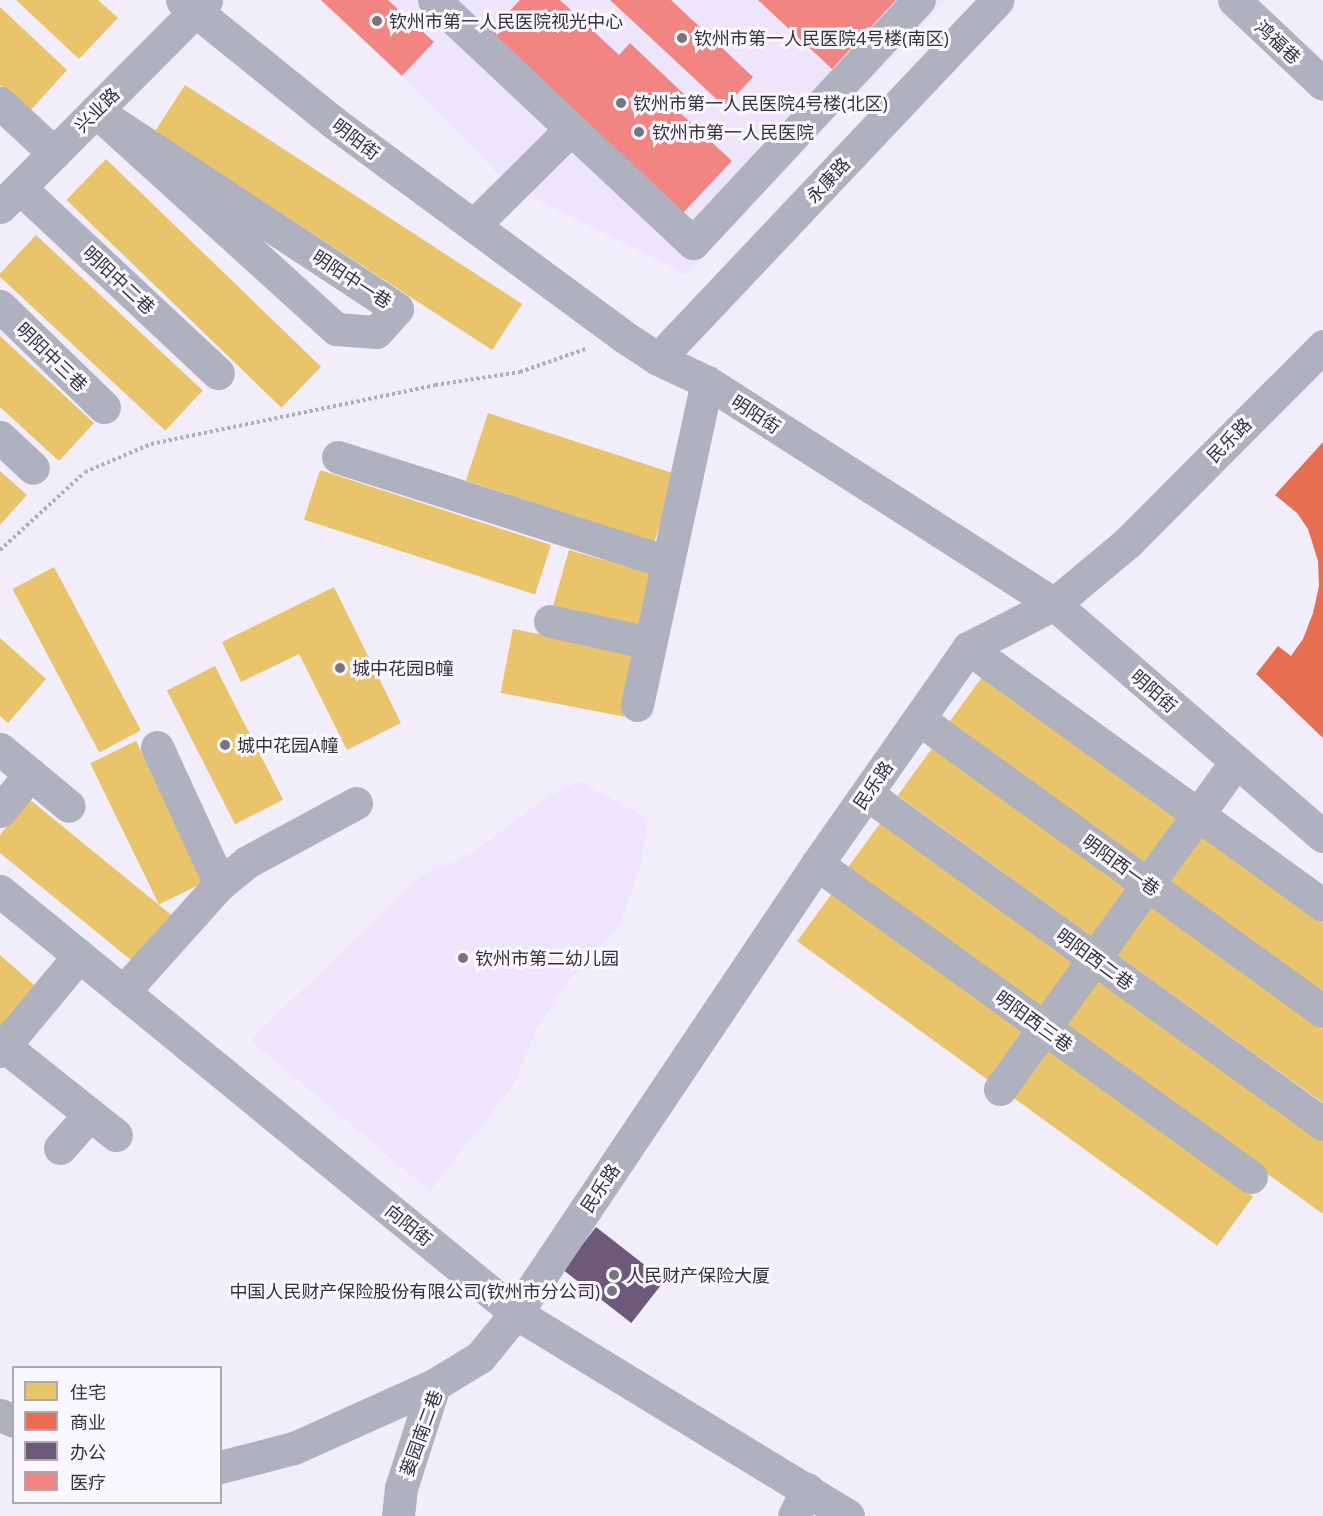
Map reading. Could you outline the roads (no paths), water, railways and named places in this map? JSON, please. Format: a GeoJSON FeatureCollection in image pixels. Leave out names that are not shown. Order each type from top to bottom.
{"type":"FeatureCollection","features":[{"type":"Feature","properties":{"kind":"street"},"geometry":{"type":"LineString","coordinates":[[434,0],[693,243],[919,0]]}},
{"type":"Feature","properties":{"kind":"street","name":"永康路"},"geometry":{"type":"LineString","coordinates":[[658,359],[998,0]]}},
{"type":"Feature","properties":{"kind":"street","name":"鸿福巷"},"geometry":{"type":"LineString","coordinates":[[1234,0],[1323,84]]}},
{"type":"Feature","properties":{"kind":"street","name":"明阳街"},"geometry":{"type":"LineString","coordinates":[[194,4],[333,122],[623,336],[658,359],[707,382],[1054,604],[1323,836]]}},
{"type":"Feature","properties":{"kind":"street","name":"兴业路"},"geometry":{"type":"LineString","coordinates":[[10,198],[96,111],[194,4]]}},
{"type":"Feature","properties":{"kind":"street"},"geometry":{"type":"LineString","coordinates":[[0,103],[54,153]]}},
{"type":"Feature","properties":{"kind":"street","name":"明阳中一巷"},"geometry":{"type":"LineString","coordinates":[[96,111],[397,309],[376,332],[336,329],[96,111]]}},
{"type":"Feature","properties":{"kind":"street"},"geometry":{"type":"LineString","coordinates":[[474,225],[571,129]]}},
{"type":"Feature","properties":{"kind":"street","name":"明阳中二巷"},"geometry":{"type":"LineString","coordinates":[[10,198],[218,373]]}},
{"type":"Feature","properties":{"kind":"street","name":"明阳中三巷"},"geometry":{"type":"LineString","coordinates":[[0,306],[104,407]]}},
{"type":"Feature","properties":{"kind":"street","name":"民乐路"},"geometry":{"type":"LineString","coordinates":[[516,1313],[818,864],[968,648],[1054,604],[1127,543],[1323,346]]}},
{"type":"Feature","properties":{"kind":"street"},"geometry":{"type":"LineString","coordinates":[[637,705],[707,382]]}},
{"type":"Feature","properties":{"kind":"street"},"geometry":{"type":"LineString","coordinates":[[0,437],[33,468]]}},
{"type":"Feature","properties":{"kind":"street"},"geometry":{"type":"LineString","coordinates":[[338,457],[668,562]]}},
{"type":"Feature","properties":{"kind":"street"},"geometry":{"type":"LineString","coordinates":[[550,621],[650,643]]}},
{"type":"Feature","properties":{"kind":"street"},"geometry":{"type":"LineString","coordinates":[[968,648],[1323,905]]}},
{"type":"Feature","properties":{"kind":"street","name":"明阳西一巷"},"geometry":{"type":"LineString","coordinates":[[919,719],[1323,1011]]}},
{"type":"Feature","properties":{"kind":"street"},"geometry":{"type":"LineString","coordinates":[[157,747],[220,884]]}},
{"type":"Feature","properties":{"kind":"street"},"geometry":{"type":"LineString","coordinates":[[0,748],[69,806]]}},
{"type":"Feature","properties":{"kind":"street"},"geometry":{"type":"LineString","coordinates":[[1000,1089],[1236,762]]}},
{"type":"Feature","properties":{"kind":"street"},"geometry":{"type":"LineString","coordinates":[[0,811],[30,774]]}},
{"type":"Feature","properties":{"kind":"street","name":"明阳西二巷"},"geometry":{"type":"LineString","coordinates":[[867,794],[1323,1124]]}},
{"type":"Feature","properties":{"kind":"street"},"geometry":{"type":"LineString","coordinates":[[123,992],[220,884],[247,862],[356,803]]}},
{"type":"Feature","properties":{"kind":"street","name":"明阳西三巷"},"geometry":{"type":"LineString","coordinates":[[818,864],[1251,1177]]}},
{"type":"Feature","properties":{"kind":"street","name":"向阳街"},"geometry":{"type":"LineString","coordinates":[[0,891],[516,1313],[800,1502],[848,1516]]}},
{"type":"Feature","properties":{"kind":"street"},"geometry":{"type":"LineString","coordinates":[[79,956],[2,1049],[116,1134]]}},
{"type":"Feature","properties":{"kind":"street"},"geometry":{"type":"LineString","coordinates":[[60,1148],[90,1114]]}},
{"type":"Feature","properties":{"kind":"street","name":"蒌园南二巷"},"geometry":{"type":"LineString","coordinates":[[398,1516],[401,1488],[434,1386],[480,1357],[516,1313]]}},
{"type":"Feature","properties":{"kind":"street"},"geometry":{"type":"LineString","coordinates":[[222,1466],[294,1448],[434,1386]]}},
{"type":"Feature","properties":{"kind":"place","name":"钦州市第一人民医院视光中心"},"geometry":{"type":"Point","coordinates":[377,21]}},
{"type":"Feature","properties":{"kind":"place","name":"钦州市第一人民医院4号楼(南区)"},"geometry":{"type":"Point","coordinates":[682,38]}},
{"type":"Feature","properties":{"kind":"place","name":"钦州市第一人民医院4号楼(北区)"},"geometry":{"type":"Point","coordinates":[621,103]}},
{"type":"Feature","properties":{"kind":"place","name":"钦州市第一人民医院"},"geometry":{"type":"Point","coordinates":[639,132]}},
{"type":"Feature","properties":{"kind":"place","name":"城中花园B幢"},"geometry":{"type":"Point","coordinates":[340,668]}},
{"type":"Feature","properties":{"kind":"place","name":"城中花园A幢"},"geometry":{"type":"Point","coordinates":[225,745]}},
{"type":"Feature","properties":{"kind":"place","name":"钦州市第二幼儿园"},"geometry":{"type":"Point","coordinates":[463,958]}},
{"type":"Feature","properties":{"kind":"place","name":"人民财产保险大厦"},"geometry":{"type":"Point","coordinates":[614,1275]}},
{"type":"Feature","properties":{"kind":"place","name":"中国人民财产保险股份有限公司(钦州市分公司)"},"geometry":{"type":"Point","coordinates":[612,1291]}}]}
